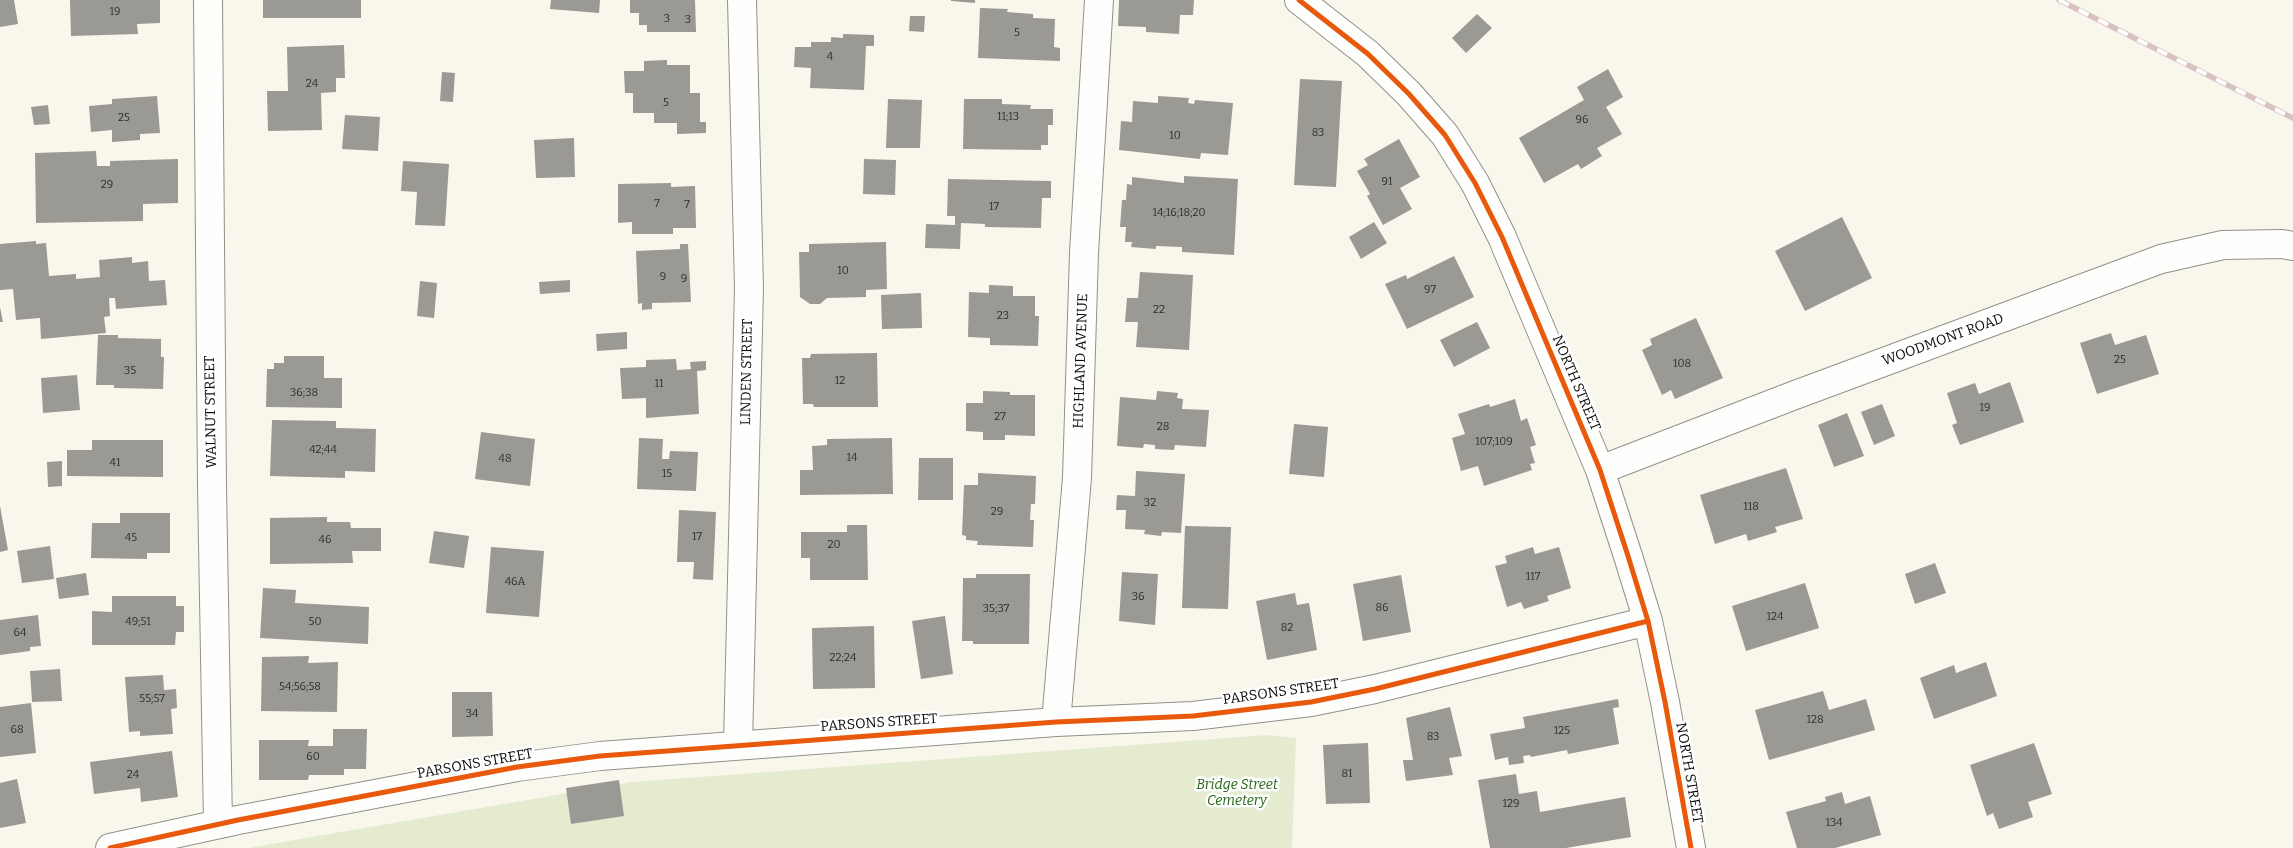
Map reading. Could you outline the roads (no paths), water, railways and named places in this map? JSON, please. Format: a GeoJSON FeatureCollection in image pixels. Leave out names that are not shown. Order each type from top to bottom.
{"type":"FeatureCollection","features":[{"type":"Feature","properties":{"kind":"street","name":"WALNUT STREET"},"geometry":{"type":"LineString","coordinates":[[208,0],[212,507],[218,824]]}},
{"type":"Feature","properties":{"kind":"street","name":"LINDEN STREET"},"geometry":{"type":"LineString","coordinates":[[738,744],[748,288],[742,0]]}},
{"type":"Feature","properties":{"kind":"street","name":"HIGHLAND AVENUE"},"geometry":{"type":"LineString","coordinates":[[1056,722],[1077,478],[1084,253],[1099,0]]}},
{"type":"Feature","properties":{"kind":"street","name":"NORTH STREET"},"geometry":{"type":"LineString","coordinates":[[1299,0],[1368,54],[1409,94],[1445,135],[1475,183],[1502,237],[1600,470],[1648,621],[1667,710],[1691,848]]}},
{"type":"Feature","properties":{"kind":"street","name":"WOODMONT ROAD"},"geometry":{"type":"LineString","coordinates":[[1600,470],[1795,395],[2162,260],[2223,245],[2282,244],[2293,246]]}},
{"type":"Feature","properties":{"kind":"street","name":"PARSONS STREET"},"geometry":{"type":"LineString","coordinates":[[110,848],[218,824],[518,767],[600,756],[738,744],[1056,722],[1193,716],[1311,702],[1375,689],[1648,621]]}},
{"type":"Feature","properties":{"kind":"railway"},"geometry":{"type":"LineString","coordinates":[[2059,0],[2293,118]]}},
{"type":"Feature","properties":{"kind":"park label","name":"Bridge Street Cemetery"},"geometry":{"type":"Point","coordinates":[1237,794]}}]}
